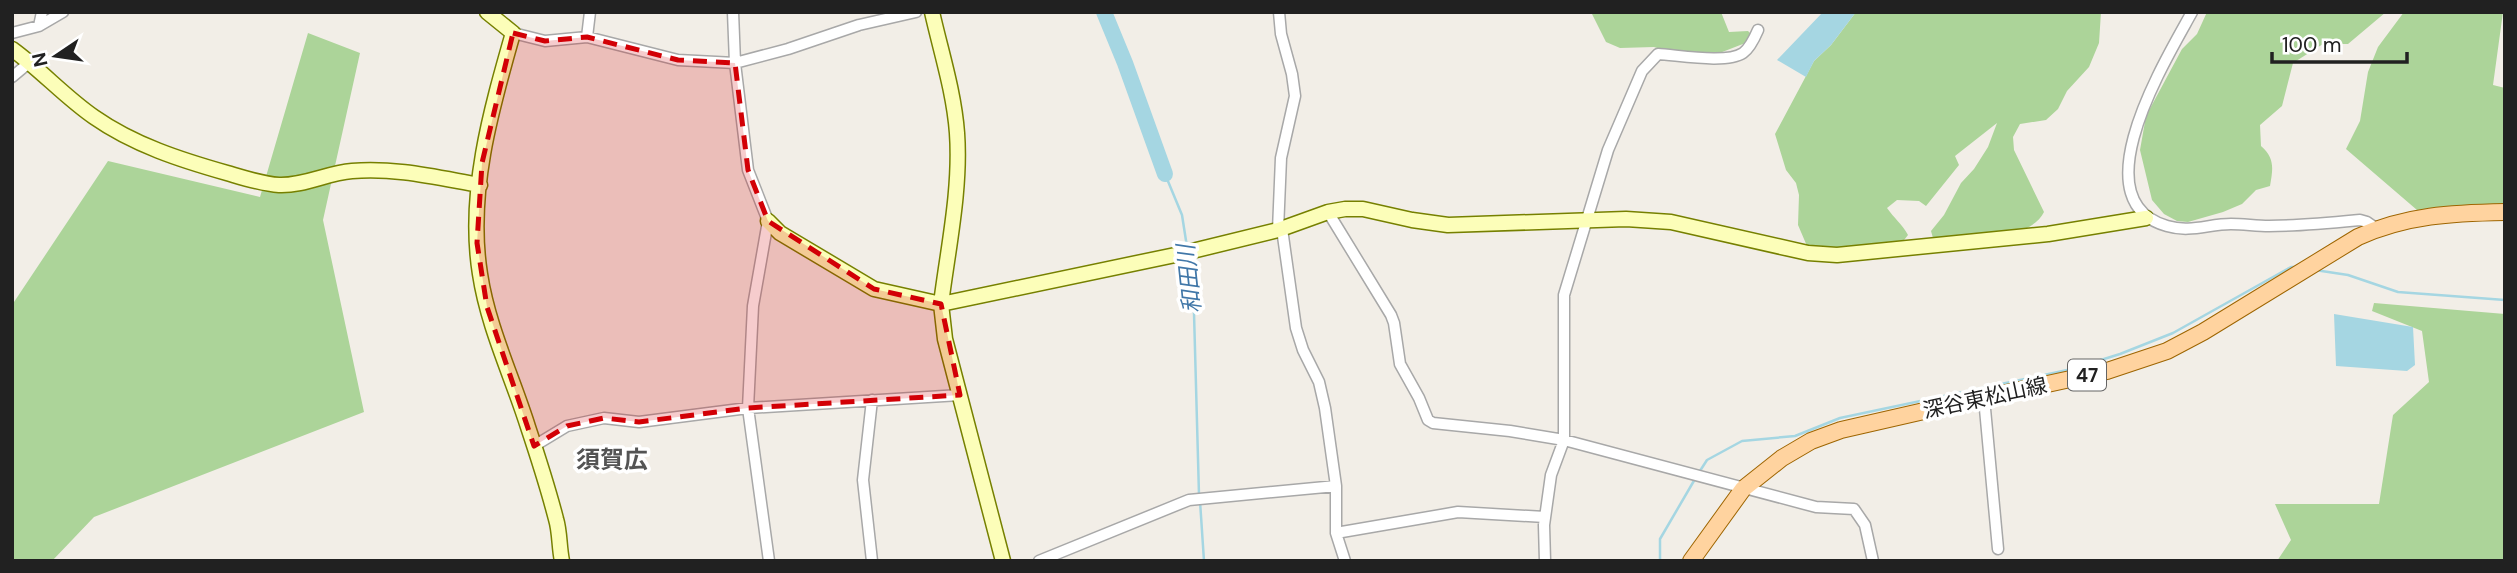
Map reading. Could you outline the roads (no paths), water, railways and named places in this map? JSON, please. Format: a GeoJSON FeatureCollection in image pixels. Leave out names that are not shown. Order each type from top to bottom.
{"type":"FeatureCollection","features":[{"type":"Feature","properties":{"kind":"main road","name":"深谷東松山線"},"geometry":{"type":"LineString","coordinates":[[1691,561],[1743,489],[1782,458],[1811,441],[1841,430],[2108,371],[2167,351],[2203,332],[2358,237],[2377,229],[2444,213],[2505,212]]}},
{"type":"Feature","properties":{"kind":"street"},"geometry":{"type":"LineString","coordinates":[[12,33],[39,26],[48,15],[64,12]]}},
{"type":"Feature","properties":{"kind":"street"},"geometry":{"type":"LineString","coordinates":[[486,12],[513,33],[545,41],[587,37],[678,60],[735,63],[788,49],[859,25],[916,12]]}},
{"type":"Feature","properties":{"kind":"street"},"geometry":{"type":"LineString","coordinates":[[587,37],[590,12]]}},
{"type":"Feature","properties":{"kind":"street"},"geometry":{"type":"LineString","coordinates":[[733,12],[735,63],[748,170],[768,221],[789,239],[874,289],[941,304],[1195,251],[1280,230],[1328,212],[1345,209],[1363,209],[1448,225],[1626,219],[1671,222],[1808,253],[1837,255],[2035,235],[2146,218]]}},
{"type":"Feature","properties":{"kind":"street"},"geometry":{"type":"LineString","coordinates":[[932,12],[953,102],[957,140],[955,188],[941,304],[946,339],[1003,561]]}},
{"type":"Feature","properties":{"kind":"street"},"geometry":{"type":"LineString","coordinates":[[1279,12],[1281,34],[1295,96],[1281,158],[1280,230],[1296,328],[1303,351],[1319,382],[1329,430],[1336,486],[1336,533],[1345,561]]}},
{"type":"Feature","properties":{"kind":"street"},"geometry":{"type":"LineString","coordinates":[[2192,12],[2142,108],[2131,146],[2131,189],[2139,210],[2146,218],[2189,230],[2228,224],[2308,225],[2360,220],[2377,229]]}},
{"type":"Feature","properties":{"kind":"street"},"geometry":{"type":"LineString","coordinates":[[1545,561],[1545,517],[1551,475],[1564,440],[1564,295],[1608,150],[1642,71],[1658,54],[1724,58],[1742,54],[1758,30]]}},
{"type":"Feature","properties":{"kind":"street"},"geometry":{"type":"LineString","coordinates":[[513,33],[493,102],[477,203],[477,243],[487,307],[557,522],[562,561]]}},
{"type":"Feature","properties":{"kind":"street"},"geometry":{"type":"LineString","coordinates":[[12,49],[115,131],[161,152],[256,181],[279,185],[297,184],[334,173],[362,170],[414,174],[480,185]]}},
{"type":"Feature","properties":{"kind":"street"},"geometry":{"type":"LineString","coordinates":[[12,77],[30,61]]}},
{"type":"Feature","properties":{"kind":"street"},"geometry":{"type":"LineString","coordinates":[[1328,212],[1394,323],[1400,364],[1428,420],[1433,423],[1564,440],[1816,507],[1854,509],[1865,525],[1873,561]]}},
{"type":"Feature","properties":{"kind":"street"},"geometry":{"type":"LineString","coordinates":[[768,221],[753,306],[748,408],[769,561]]}},
{"type":"Feature","properties":{"kind":"street"},"geometry":{"type":"LineString","coordinates":[[534,446],[567,426],[604,418],[639,422],[748,408],[960,395]]}},
{"type":"Feature","properties":{"kind":"street"},"geometry":{"type":"LineString","coordinates":[[1984,398],[1998,549]]}},
{"type":"Feature","properties":{"kind":"street"},"geometry":{"type":"LineString","coordinates":[[872,400],[863,480],[872,561]]}},
{"type":"Feature","properties":{"kind":"street"},"geometry":{"type":"LineString","coordinates":[[1039,561],[1189,500],[1336,486]]}},
{"type":"Feature","properties":{"kind":"street"},"geometry":{"type":"LineString","coordinates":[[1336,533],[1458,512],[1545,517]]}},
{"type":"Feature","properties":{"kind":"water"},"geometry":{"type":"Polygon","coordinates":[[[1823,12],[1856,12],[1831,45],[1814,61],[1806,77],[1777,60],[1823,12]]]}},
{"type":"Feature","properties":{"kind":"water"},"geometry":{"type":"Polygon","coordinates":[[[2334,314],[2413,327],[2415,365],[2407,371],[2336,366],[2334,314]]]}},
{"type":"Feature","properties":{"kind":"waterway","name":"和田川"},"geometry":{"type":"LineString","coordinates":[[1104,12],[1165,174]]}},
{"type":"Feature","properties":{"kind":"waterway","name":"和田川"},"geometry":{"type":"LineString","coordinates":[[1165,174],[1182,215],[1187,247]]}},
{"type":"Feature","properties":{"kind":"waterway","name":"和田川"},"geometry":{"type":"LineString","coordinates":[[1189,257],[1194,313],[1199,495]]}},
{"type":"Feature","properties":{"kind":"waterway"},"geometry":{"type":"LineString","coordinates":[[1698,474],[1707,460],[1742,441],[1795,436],[1840,418],[2072,369],[2120,354],[2173,333],[2294,267]]}},
{"type":"Feature","properties":{"kind":"waterway"},"geometry":{"type":"LineString","coordinates":[[2315,270],[2348,275],[2398,292],[2505,300]]}},
{"type":"Feature","properties":{"kind":"waterway"},"geometry":{"type":"LineString","coordinates":[[1660,561],[1660,539],[1695,479]]}},
{"type":"Feature","properties":{"kind":"waterway","name":"和田川"},"geometry":{"type":"LineString","coordinates":[[1200,501],[1204,561]]}},
{"type":"Feature","properties":{"kind":"district","name":"須賀広"},"geometry":{"type":"Point","coordinates":[612,460]}}]}
